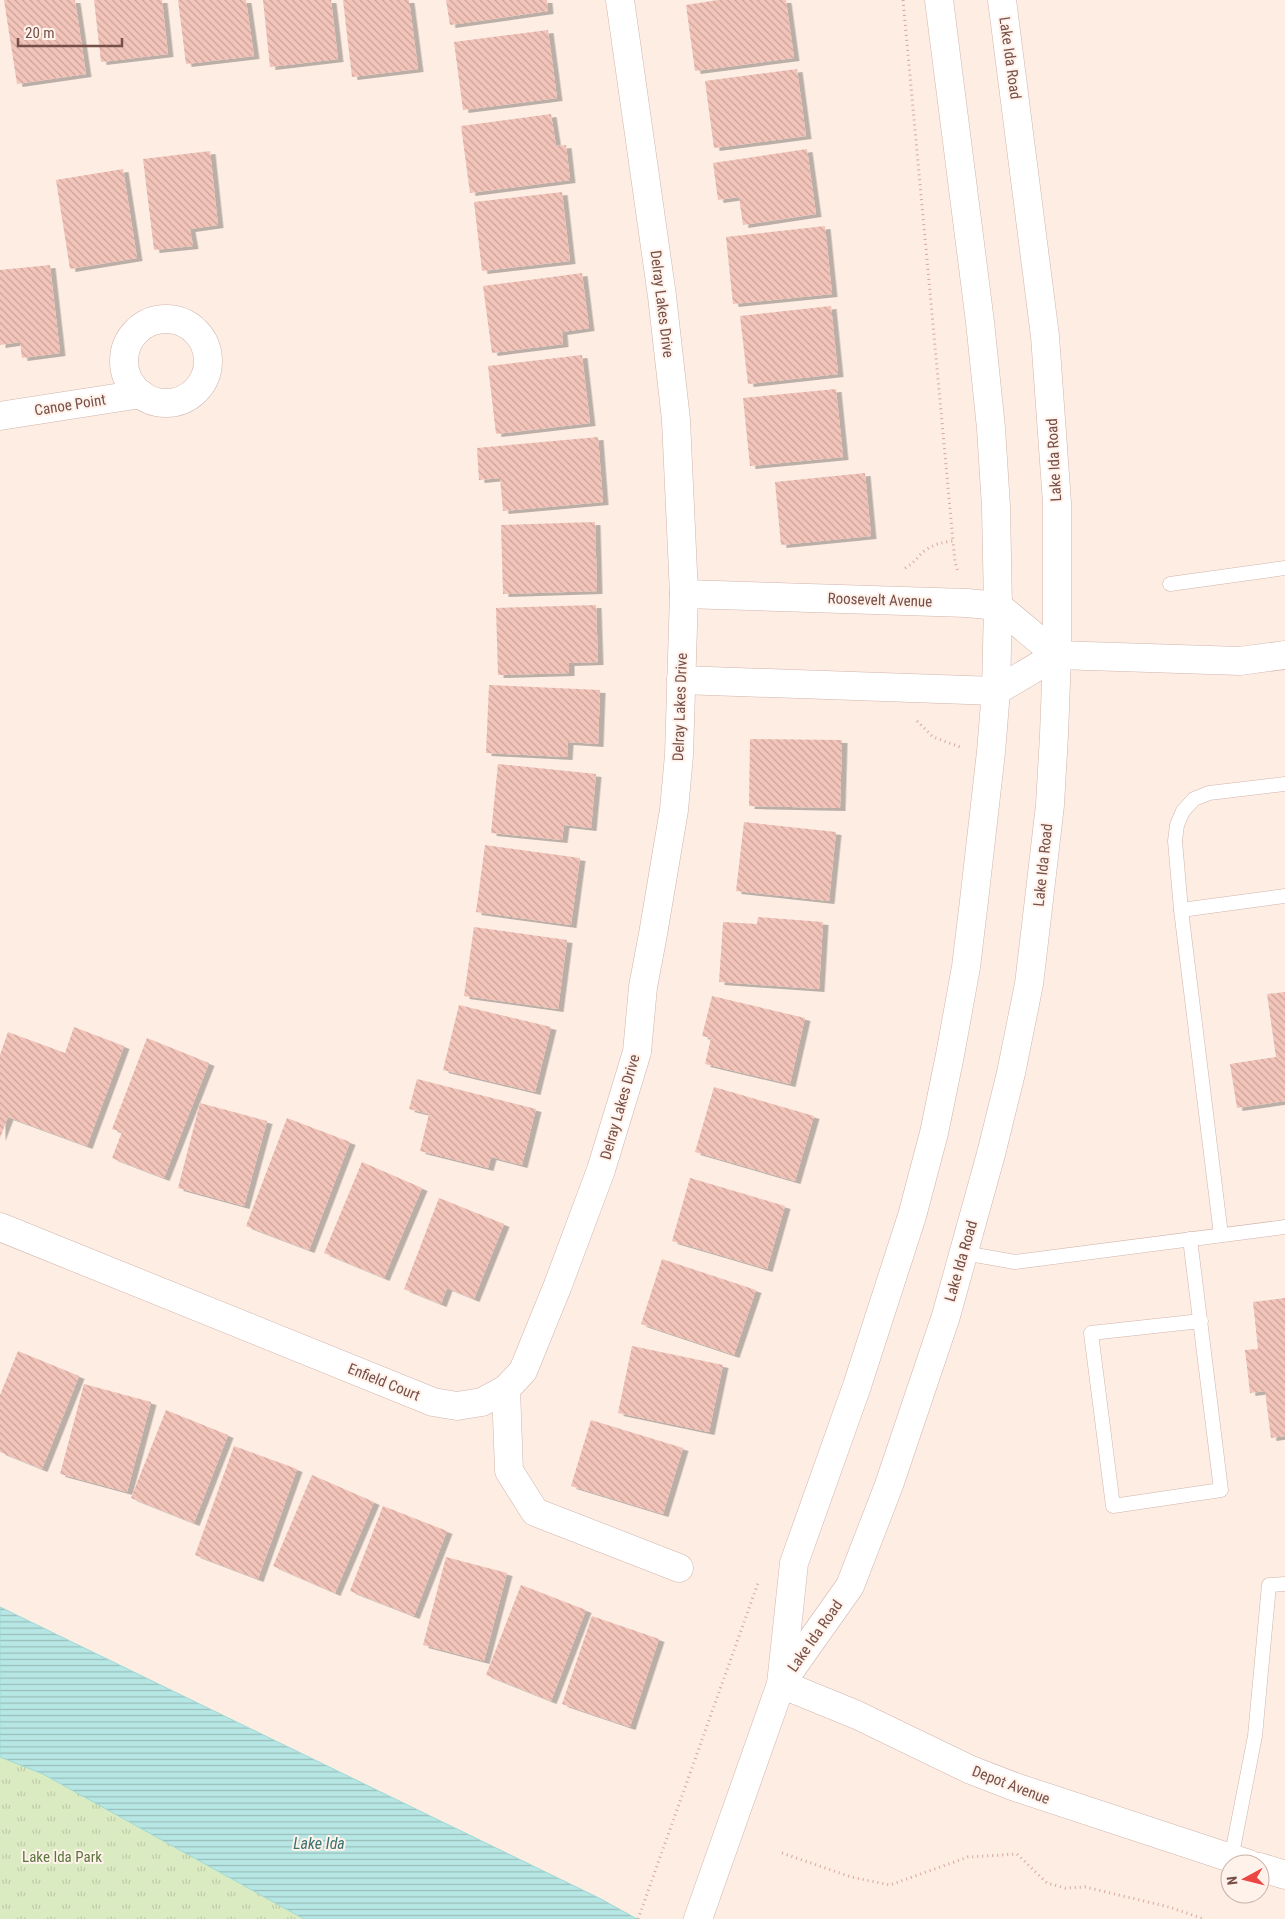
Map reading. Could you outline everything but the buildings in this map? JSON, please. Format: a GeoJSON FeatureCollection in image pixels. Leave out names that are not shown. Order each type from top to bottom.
{"type":"FeatureCollection","features":[{"type":"Feature","properties":{"kind":"street","name":"Delray Lakes Drive"},"geometry":{"type":"LineString","coordinates":[[506,1389],[523,1371],[558,1285],[601,1170],[637,1052],[643,987],[654,934],[674,810],[679,755],[684,594],[675,411],[662,296],[620,0]]}},
{"type":"Feature","properties":{"kind":"street","name":"Lake Ida Road"},"geometry":{"type":"LineString","coordinates":[[698,1919],[781,1684],[794,1563],[889,1291],[912,1216],[934,1133],[966,968],[983,829],[996,691],[998,606],[996,507],[989,411],[939,0]]}},
{"type":"Feature","properties":{"kind":"street","name":"Lake Ida Road"},"geometry":{"type":"LineString","coordinates":[[781,1684],[850,1586],[892,1476],[946,1316],[964,1253],[991,1154],[1028,984],[1050,805],[1057,656],[1056,503],[1046,345],[1002,0]]}},
{"type":"Feature","properties":{"kind":"street","name":"Canoe Point"},"geometry":{"type":"LineString","coordinates":[[0,416],[140,394]]}},
{"type":"Feature","properties":{"kind":"street","name":"Roosevelt Avenue"},"geometry":{"type":"LineString","coordinates":[[684,594],[967,603],[998,606]]}},
{"type":"Feature","properties":{"kind":"street"},"geometry":{"type":"LineString","coordinates":[[998,606],[1057,656]]}},
{"type":"Feature","properties":{"kind":"street"},"geometry":{"type":"LineString","coordinates":[[681,680],[996,691],[1057,656],[1240,661],[1285,655]]}},
{"type":"Feature","properties":{"kind":"street","name":"Enfield Court"},"geometry":{"type":"LineString","coordinates":[[0,1227],[432,1402],[457,1406],[482,1402],[506,1389]]}},
{"type":"Feature","properties":{"kind":"street"},"geometry":{"type":"LineString","coordinates":[[506,1389],[510,1472],[535,1512],[679,1568]]}},
{"type":"Feature","properties":{"kind":"street","name":"Depot Avenue"},"geometry":{"type":"LineString","coordinates":[[781,1684],[857,1715],[971,1770],[1015,1787],[1220,1854]]}},
{"type":"Feature","properties":{"kind":"street"},"geometry":{"type":"LineString","coordinates":[[1270,1870],[1285,1875]]}},
{"type":"Feature","properties":{"kind":"lane"},"geometry":{"type":"LineString","coordinates":[[1170,584],[1285,568]]}},
{"type":"Feature","properties":{"kind":"lane"},"geometry":{"type":"LineString","coordinates":[[1221,1235],[1181,910],[1175,841],[1177,825],[1183,811],[1194,800],[1209,793],[1285,784]]}},
{"type":"Feature","properties":{"kind":"lane"},"geometry":{"type":"LineString","coordinates":[[1181,910],[1285,896]]}},
{"type":"Feature","properties":{"kind":"lane"},"geometry":{"type":"LineString","coordinates":[[964,1253],[1014,1262],[1285,1227]]}},
{"type":"Feature","properties":{"kind":"lane"},"geometry":{"type":"LineString","coordinates":[[1190,1239],[1221,1490],[1113,1506],[1091,1333],[1200,1321]]}},
{"type":"Feature","properties":{"kind":"lane"},"geometry":{"type":"LineString","coordinates":[[1241,1854],[1255,1736],[1269,1586],[1285,1584]]}},
{"type":"Feature","properties":{"kind":"path"},"geometry":{"type":"LineString","coordinates":[[903,0],[955,562],[967,603]]}},
{"type":"Feature","properties":{"kind":"path"},"geometry":{"type":"LineString","coordinates":[[901,570],[914,564],[925,550],[940,542],[953,541]]}},
{"type":"Feature","properties":{"kind":"path"},"geometry":{"type":"LineString","coordinates":[[638,1919],[761,1574]]}},
{"type":"Feature","properties":{"kind":"path"},"geometry":{"type":"LineString","coordinates":[[782,1852],[851,1877],[890,1885],[968,1857],[1017,1854],[1047,1883],[1065,1888],[1086,1887],[1169,1907],[1204,1919]]}},
{"type":"Feature","properties":{"kind":"green space","name":"Lake Ida Park"},"geometry":{"type":"Polygon","coordinates":[[[0,1757],[43,1774],[304,1919],[0,1919],[0,1757]]]}},
{"type":"Feature","properties":{"kind":"water","name":"Lake Ida"},"geometry":{"type":"Polygon","coordinates":[[[0,1607],[601,1899],[637,1919],[304,1919],[43,1774],[0,1757],[0,1607]]]}}]}
